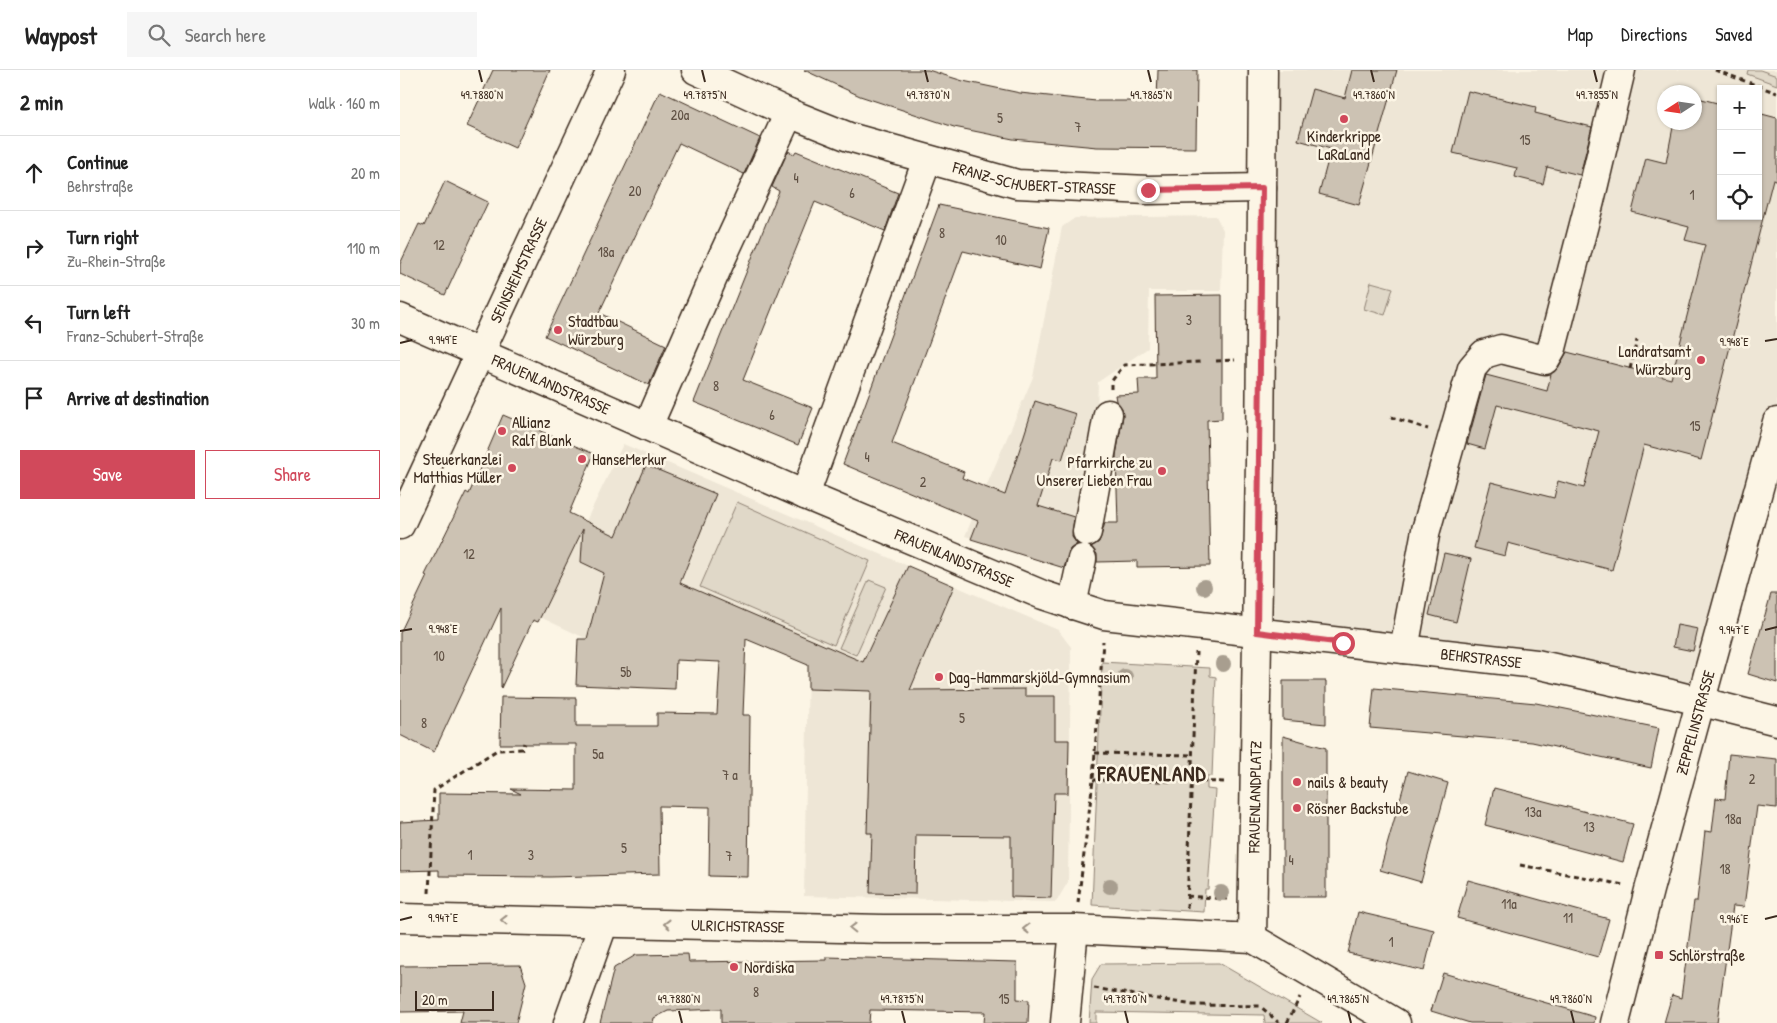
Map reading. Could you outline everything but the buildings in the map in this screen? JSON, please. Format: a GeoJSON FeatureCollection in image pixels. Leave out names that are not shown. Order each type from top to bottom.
{"type":"FeatureCollection","features":[{"type":"Feature","properties":{"kind":"street","name":"SEINSHEIMSTRASSE"},"geometry":{"type":"LineString","coordinates":[[400,525],[611,70]]}},
{"type":"Feature","properties":{"kind":"street","name":"FRANZ-SCHUBERT-STRASSE"},"geometry":{"type":"LineString","coordinates":[[696,70],[789,113],[849,137],[1017,184],[1148,190],[1262,188]]}},
{"type":"Feature","properties":{"kind":"street","name":"FRAUENLANDPLATZ"},"geometry":{"type":"LineString","coordinates":[[1252,938],[1256,782],[1263,70]]}},
{"type":"Feature","properties":{"kind":"street"},"geometry":{"type":"LineString","coordinates":[[1404,649],[1426,530],[1472,368],[1484,354],[1501,349],[1545,360],[1552,348],[1621,70]]}},
{"type":"Feature","properties":{"kind":"street"},"geometry":{"type":"LineString","coordinates":[[648,426],[718,264],[789,113]]}},
{"type":"Feature","properties":{"kind":"street"},"geometry":{"type":"LineString","coordinates":[[805,495],[927,160]]}},
{"type":"Feature","properties":{"kind":"street","name":"FRAUENLANDSTRASSE"},"geometry":{"type":"LineString","coordinates":[[400,318],[805,495],[1043,595],[1104,615]]}},
{"type":"Feature","properties":{"kind":"street"},"geometry":{"type":"LineString","coordinates":[[1087,532],[1108,414]]}},
{"type":"Feature","properties":{"kind":"street","name":"ZEPPELINSTRASSE"},"geometry":{"type":"LineString","coordinates":[[1615,1023],[1649,890],[1777,422]]}},
{"type":"Feature","properties":{"kind":"street"},"geometry":{"type":"LineString","coordinates":[[1072,605],[1082,559]]}},
{"type":"Feature","properties":{"kind":"street"},"geometry":{"type":"LineString","coordinates":[[1104,615],[1197,627],[1257,632]]}},
{"type":"Feature","properties":{"kind":"street","name":"BEHRSTRASSE"},"geometry":{"type":"LineString","coordinates":[[1257,632],[1536,664],[1701,701],[1777,721]]}},
{"type":"Feature","properties":{"kind":"street","name":"ULRICHSTRASSE"},"geometry":{"type":"LineString","coordinates":[[400,918],[883,929],[1074,929]]}},
{"type":"Feature","properties":{"kind":"street"},"geometry":{"type":"LineString","coordinates":[[568,1023],[604,922]]}},
{"type":"Feature","properties":{"kind":"street"},"geometry":{"type":"LineString","coordinates":[[1065,1023],[1074,929],[1252,938],[1396,1023]]}},
{"type":"Feature","properties":{"kind":"path"},"geometry":{"type":"LineString","coordinates":[[1714,70],[1777,93]]}},
{"type":"Feature","properties":{"kind":"path"},"geometry":{"type":"LineString","coordinates":[[1630,369],[1637,340]]}},
{"type":"Feature","properties":{"kind":"path"},"geometry":{"type":"LineString","coordinates":[[1108,414],[1112,382],[1124,365],[1200,362]]}},
{"type":"Feature","properties":{"kind":"path"},"geometry":{"type":"LineString","coordinates":[[1391,417],[1452,437]]}},
{"type":"Feature","properties":{"kind":"path"},"geometry":{"type":"LineString","coordinates":[[1074,929],[1093,780],[1104,615]]}},
{"type":"Feature","properties":{"kind":"path"},"geometry":{"type":"LineString","coordinates":[[1186,936],[1197,627]]}},
{"type":"Feature","properties":{"kind":"path"},"geometry":{"type":"LineString","coordinates":[[428,919],[434,790],[497,750],[522,749],[524,744]]}},
{"type":"Feature","properties":{"kind":"path"},"geometry":{"type":"LineString","coordinates":[[1095,753],[1192,755]]}},
{"type":"Feature","properties":{"kind":"path"},"geometry":{"type":"LineString","coordinates":[[1093,780],[1256,782]]}},
{"type":"Feature","properties":{"kind":"path"},"geometry":{"type":"LineString","coordinates":[[1520,865],[1649,890]]}},
{"type":"Feature","properties":{"kind":"path"},"geometry":{"type":"LineString","coordinates":[[1187,896],[1253,901]]}},
{"type":"Feature","properties":{"kind":"path"},"geometry":{"type":"LineString","coordinates":[[1096,988],[1193,1005],[1260,1006],[1279,1023]]}},
{"type":"Feature","properties":{"kind":"shaded area"},"geometry":{"type":"Polygon","coordinates":[[[1265,70],[1777,70],[1777,411],[1699,699],[1259,630],[1265,70]]]}},
{"type":"Feature","properties":{"kind":"shaded area"},"geometry":{"type":"Polygon","coordinates":[[[1748,70],[1760,70],[1777,76],[1777,85],[1747,74],[1748,70]]]}},
{"type":"Feature","properties":{"kind":"shaded area"},"geometry":{"type":"Polygon","coordinates":[[[1216,216],[1223,230],[1221,291],[1149,291],[1148,348],[1098,382],[1093,523],[1094,562],[1068,570],[965,536],[1033,377],[1062,227],[1075,218],[1216,216]]]}},
{"type":"Feature","properties":{"kind":"shaded area"},"geometry":{"type":"Polygon","coordinates":[[[1371,282],[1393,288],[1385,315],[1364,309],[1371,282]]]}},
{"type":"Feature","properties":{"kind":"shaded area","name":"Dag-Hammarskjöld-Gymnasium"},"geometry":{"type":"Polygon","coordinates":[[[623,444],[1058,630],[1071,647],[1068,882],[1056,902],[804,896],[808,665],[746,639],[587,639],[540,617],[623,444]]]}},
{"type":"Feature","properties":{"kind":"shaded area"},"geometry":{"type":"Polygon","coordinates":[[[737,502],[870,561],[834,645],[700,587],[737,502]]]}},
{"type":"Feature","properties":{"kind":"shaded area"},"geometry":{"type":"Polygon","coordinates":[[[869,580],[886,587],[856,655],[839,648],[869,580]]]}},
{"type":"Feature","properties":{"kind":"shaded area"},"geometry":{"type":"Polygon","coordinates":[[[1102,662],[1210,668],[1210,676],[1216,677],[1212,776],[1207,776],[1207,789],[1215,790],[1208,889],[1205,889],[1204,912],[1092,905],[1102,662]]]}},
{"type":"Feature","properties":{"kind":"shaded area"},"geometry":{"type":"Polygon","coordinates":[[[1219,963],[1322,1023],[1265,1023],[1264,1015],[1096,1012],[1096,1023],[1089,1023],[1092,979],[1101,964],[1219,963]]]}},
{"type":"Feature","properties":{"kind":"place","name":"Kinderkrippe LaRaLand"},"geometry":{"type":"Point","coordinates":[1344,119]}},
{"type":"Feature","properties":{"kind":"place","name":"Stadtbau Würzburg"},"geometry":{"type":"Point","coordinates":[558,330]}},
{"type":"Feature","properties":{"kind":"place","name":"Landratsamt Würzburg"},"geometry":{"type":"Point","coordinates":[1701,360]}},
{"type":"Feature","properties":{"kind":"place","name":"Allianz Ralf Blank"},"geometry":{"type":"Point","coordinates":[502,431]}},
{"type":"Feature","properties":{"kind":"place","name":"HanseMerkur"},"geometry":{"type":"Point","coordinates":[582,459]}},
{"type":"Feature","properties":{"kind":"place","name":"Steuerkanzlei Matthias Müller"},"geometry":{"type":"Point","coordinates":[512,468]}},
{"type":"Feature","properties":{"kind":"place","name":"Pfarrkirche zu Unserer Lieben Frau"},"geometry":{"type":"Point","coordinates":[1162,471]}},
{"type":"Feature","properties":{"kind":"place","name":"Dag-Hammarskjöld-Gymnasium"},"geometry":{"type":"Point","coordinates":[939,677]}},
{"type":"Feature","properties":{"kind":"place","name":"nails & beauty"},"geometry":{"type":"Point","coordinates":[1297,782]}},
{"type":"Feature","properties":{"kind":"place","name":"Rösner Backstube"},"geometry":{"type":"Point","coordinates":[1297,808]}},
{"type":"Feature","properties":{"kind":"place","name":"Schlörstraße"},"geometry":{"type":"Point","coordinates":[1659,955]}},
{"type":"Feature","properties":{"kind":"place","name":"Nordiska"},"geometry":{"type":"Point","coordinates":[734,967]}},
{"type":"Feature","properties":{"kind":"district","name":"FRAUENLAND"},"geometry":{"type":"Point","coordinates":[1152,774]}},
{"type":"Feature","properties":{"kind":"route"},"geometry":{"type":"LineString","coordinates":[[1148,190],[1262,188],[1257,632],[1343,643]]}}]}
